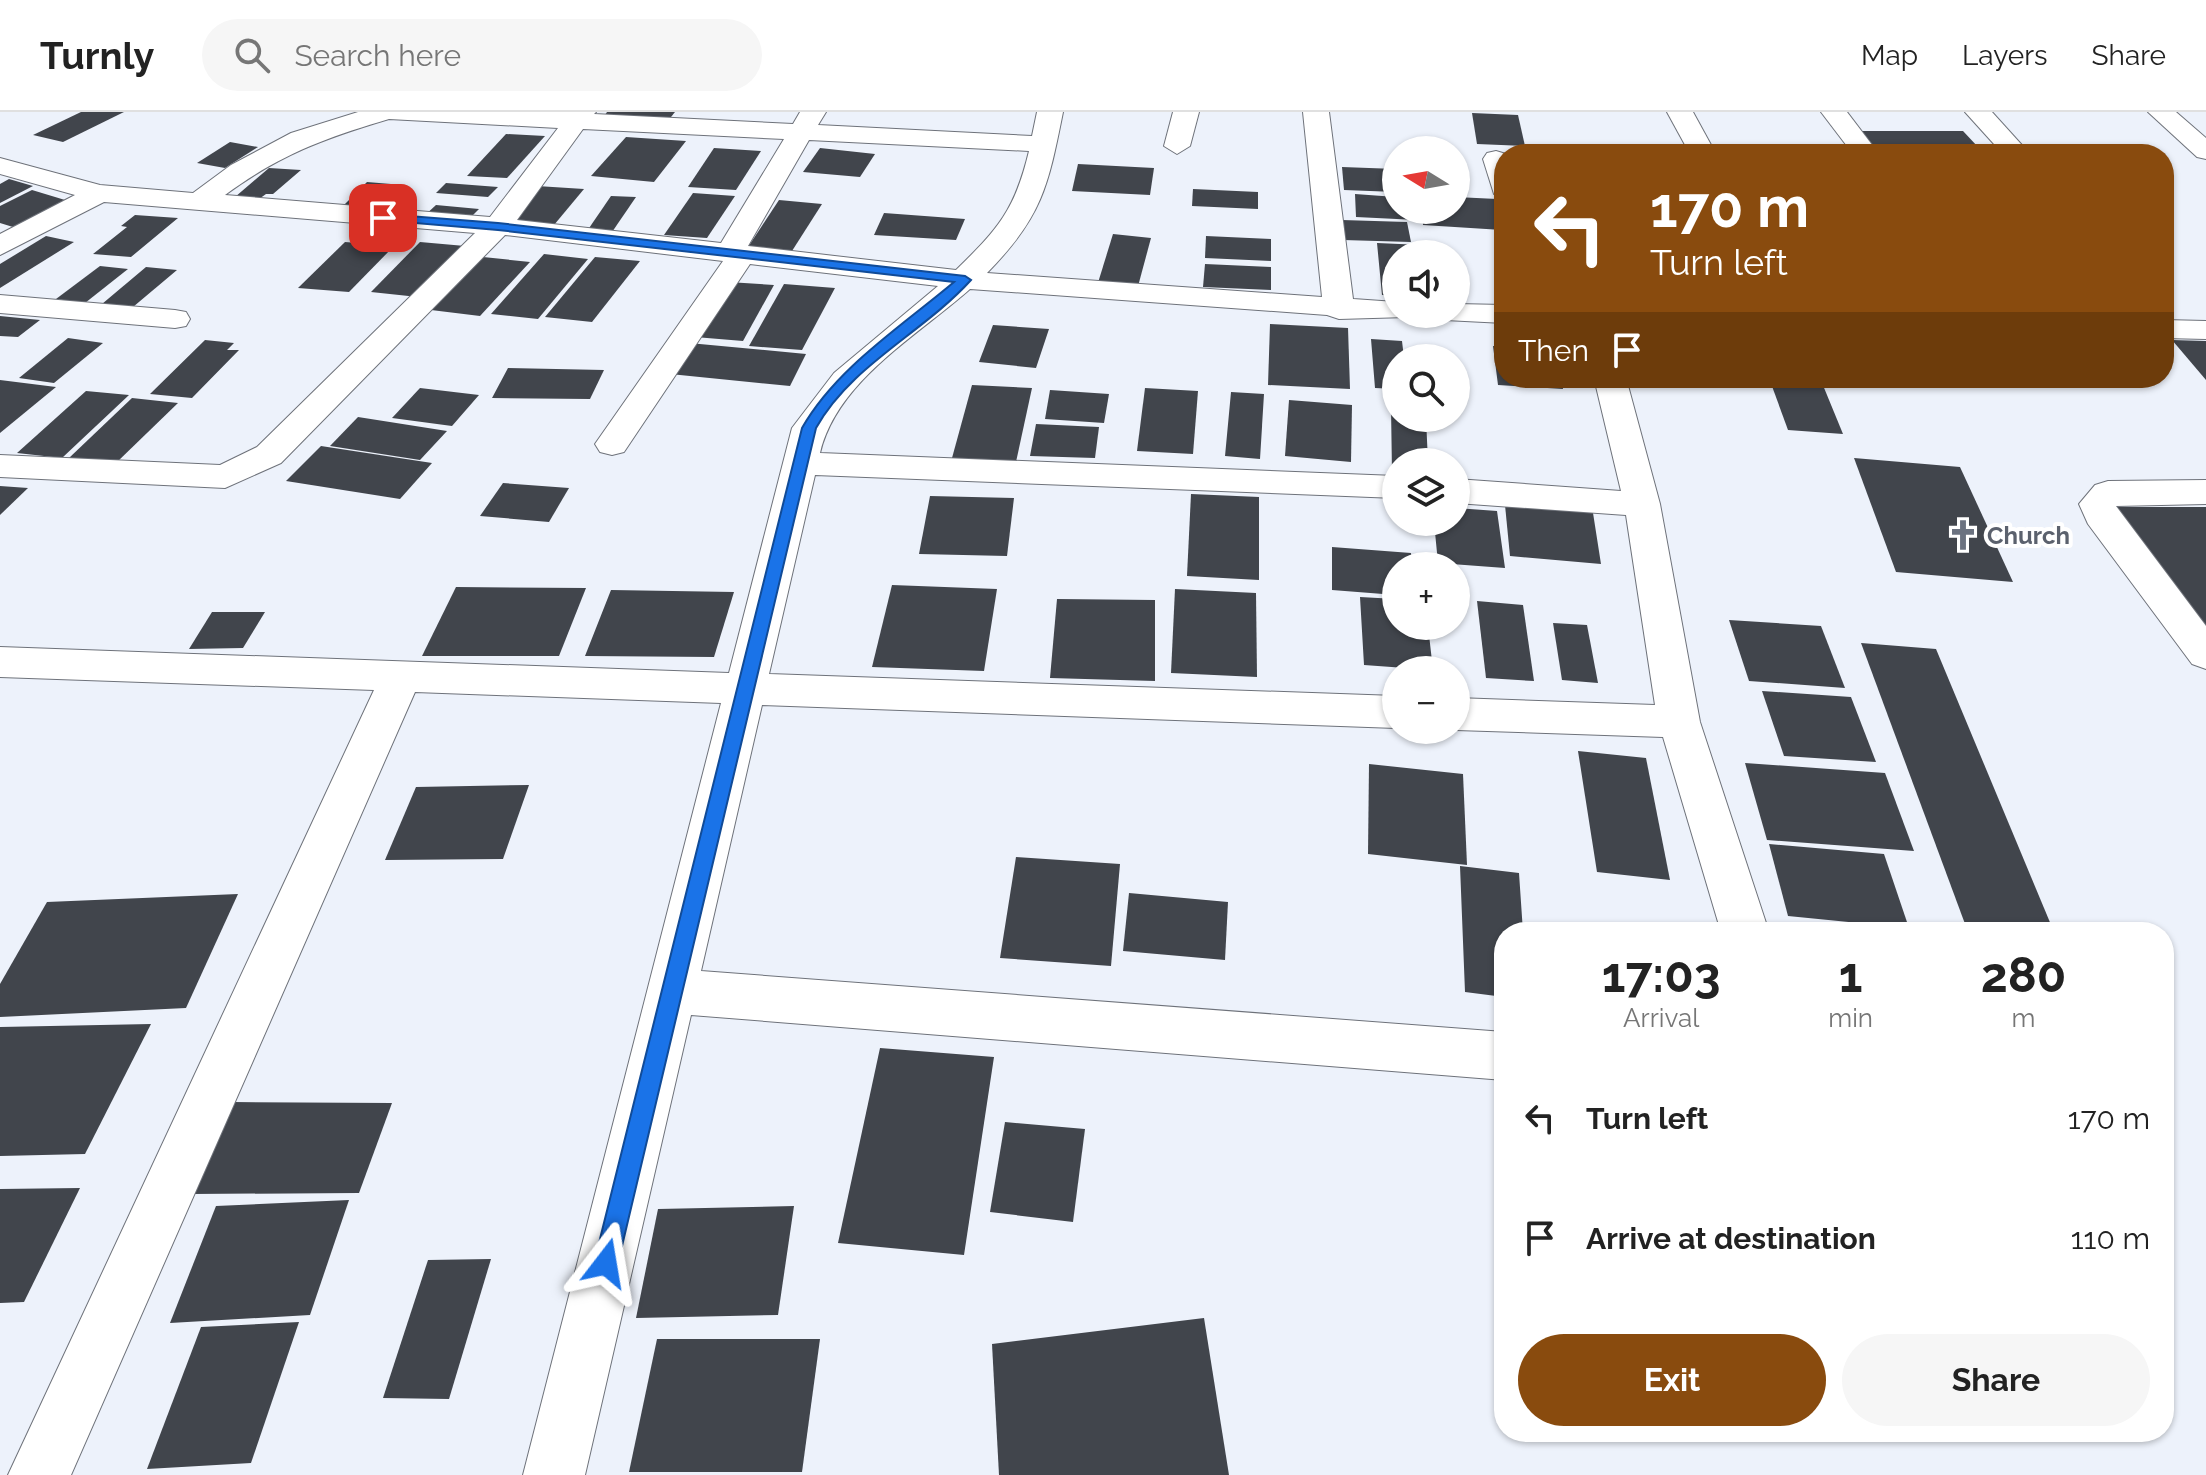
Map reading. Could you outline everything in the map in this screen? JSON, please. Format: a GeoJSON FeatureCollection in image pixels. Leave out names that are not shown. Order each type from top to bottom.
{"type":"FeatureCollection","features":[{"type":"Feature","properties":{"kind":"street"},"geometry":{"type":"LineString","coordinates":[[198,202],[240,171],[300,138],[384,112]]}},
{"type":"Feature","properties":{"kind":"street"},"geometry":{"type":"LineString","coordinates":[[392,112],[808,122],[1043,144]]}},
{"type":"Feature","properties":{"kind":"street"},"geometry":{"type":"LineString","coordinates":[[554,1475],[809,428],[822,405],[853,374],[965,280],[1024,211],[1050,112]]}},
{"type":"Feature","properties":{"kind":"street"},"geometry":{"type":"LineString","coordinates":[[1177,146],[1186,112]]}},
{"type":"Feature","properties":{"kind":"street"},"geometry":{"type":"LineString","coordinates":[[1316,112],[1339,310]]}},
{"type":"Feature","properties":{"kind":"street"},"geometry":{"type":"LineString","coordinates":[[1680,112],[1698,144]]}},
{"type":"Feature","properties":{"kind":"street"},"geometry":{"type":"LineString","coordinates":[[1834,112],[1858,144]]}},
{"type":"Feature","properties":{"kind":"street"},"geometry":{"type":"LineString","coordinates":[[1978,112],[2008,144]]}},
{"type":"Feature","properties":{"kind":"street"},"geometry":{"type":"LineString","coordinates":[[2161,112],[2206,151]]}},
{"type":"Feature","properties":{"kind":"street"},"geometry":{"type":"LineString","coordinates":[[0,466],[225,477],[269,455],[498,226],[579,118]]}},
{"type":"Feature","properties":{"kind":"street"},"geometry":{"type":"LineString","coordinates":[[612,444],[736,254],[808,122]]}},
{"type":"Feature","properties":{"kind":"street"},"geometry":{"type":"LineString","coordinates":[[0,166],[99,193],[498,226],[965,280],[1339,310],[1382,311]]}},
{"type":"Feature","properties":{"kind":"street"},"geometry":{"type":"LineString","coordinates":[[0,246],[99,193]]}},
{"type":"Feature","properties":{"kind":"street"},"geometry":{"type":"LineString","coordinates":[[0,304],[175,319]]}},
{"type":"Feature","properties":{"kind":"street"},"geometry":{"type":"LineString","coordinates":[[1470,313],[1494,314]]}},
{"type":"Feature","properties":{"kind":"street"},"geometry":{"type":"LineString","coordinates":[[1613,388],[1642,504],[1679,722],[1742,922]]}},
{"type":"Feature","properties":{"kind":"street"},"geometry":{"type":"LineString","coordinates":[[801,463],[1382,486]]}},
{"type":"Feature","properties":{"kind":"street"},"geometry":{"type":"LineString","coordinates":[[1470,492],[1642,504]]}},
{"type":"Feature","properties":{"kind":"street"},"geometry":{"type":"LineString","coordinates":[[2206,492],[2108,493],[2097,504],[2101,516],[2206,654]]}},
{"type":"Feature","properties":{"kind":"street"},"geometry":{"type":"LineString","coordinates":[[0,662],[1382,712]]}},
{"type":"Feature","properties":{"kind":"street"},"geometry":{"type":"LineString","coordinates":[[39,1475],[401,677]]}},
{"type":"Feature","properties":{"kind":"street"},"geometry":{"type":"LineString","coordinates":[[1470,715],[1679,722]]}},
{"type":"Feature","properties":{"kind":"street"},"geometry":{"type":"LineString","coordinates":[[672,991],[1494,1055]]}},
{"type":"Feature","properties":{"kind":"building"},"geometry":{"type":"Polygon","coordinates":[[[81,112],[124,112],[63,142],[33,135],[81,112]]]}},
{"type":"Feature","properties":{"kind":"building"},"geometry":{"type":"Polygon","coordinates":[[[607,112],[675,112],[667,122],[602,119],[607,112]]]}},
{"type":"Feature","properties":{"kind":"building"},"geometry":{"type":"Polygon","coordinates":[[[1472,113],[1518,115],[1525,144],[1477,144],[1472,113]]]}},
{"type":"Feature","properties":{"kind":"building"},"geometry":{"type":"Polygon","coordinates":[[[1860,131],[1963,131],[1975,144],[1870,144],[1860,131]]]}},
{"type":"Feature","properties":{"kind":"building"},"geometry":{"type":"Polygon","coordinates":[[[506,134],[545,136],[507,178],[467,176],[506,134]]]}},
{"type":"Feature","properties":{"kind":"building"},"geometry":{"type":"Polygon","coordinates":[[[626,137],[686,141],[654,182],[591,176],[626,137]]]}},
{"type":"Feature","properties":{"kind":"building"},"geometry":{"type":"Polygon","coordinates":[[[230,142],[258,147],[225,168],[197,163],[230,142]]]}},
{"type":"Feature","properties":{"kind":"building"},"geometry":{"type":"Polygon","coordinates":[[[714,148],[761,151],[736,190],[688,187],[714,148]]]}},
{"type":"Feature","properties":{"kind":"building"},"geometry":{"type":"Polygon","coordinates":[[[820,148],[875,154],[860,177],[803,172],[820,148]]]}},
{"type":"Feature","properties":{"kind":"building"},"geometry":{"type":"Polygon","coordinates":[[[1078,164],[1154,168],[1150,195],[1072,191],[1078,164]]]}},
{"type":"Feature","properties":{"kind":"building"},"geometry":{"type":"Polygon","coordinates":[[[1342,167],[1382,168],[1382,191],[1344,190],[1342,167]]]}},
{"type":"Feature","properties":{"kind":"building"},"geometry":{"type":"Polygon","coordinates":[[[269,168],[301,170],[273,194],[259,199],[235,197],[269,168]]]}},
{"type":"Feature","properties":{"kind":"building"},"geometry":{"type":"Polygon","coordinates":[[[9,179],[33,186],[0,203],[0,184],[9,179]]]}},
{"type":"Feature","properties":{"kind":"building"},"geometry":{"type":"Polygon","coordinates":[[[367,182],[403,185],[376,211],[341,208],[367,182]]]}},
{"type":"Feature","properties":{"kind":"building"},"geometry":{"type":"Polygon","coordinates":[[[446,183],[498,187],[488,197],[436,193],[446,183]]]}},
{"type":"Feature","properties":{"kind":"building"},"geometry":{"type":"Polygon","coordinates":[[[537,186],[584,189],[549,231],[502,227],[537,186]]]}},
{"type":"Feature","properties":{"kind":"building"},"geometry":{"type":"Polygon","coordinates":[[[1193,189],[1258,192],[1258,209],[1192,206],[1193,189]]]}},
{"type":"Feature","properties":{"kind":"building"},"geometry":{"type":"Polygon","coordinates":[[[32,190],[65,200],[13,227],[0,223],[0,206],[32,190]]]}},
{"type":"Feature","properties":{"kind":"building"},"geometry":{"type":"Polygon","coordinates":[[[693,193],[735,196],[707,238],[664,235],[693,193]]]}},
{"type":"Feature","properties":{"kind":"building"},"geometry":{"type":"Polygon","coordinates":[[[1355,194],[1382,196],[1382,218],[1356,217],[1355,194]]]}},
{"type":"Feature","properties":{"kind":"building"},"geometry":{"type":"Polygon","coordinates":[[[611,196],[636,197],[610,235],[585,234],[611,196]]]}},
{"type":"Feature","properties":{"kind":"building"},"geometry":{"type":"Polygon","coordinates":[[[1470,198],[1494,199],[1494,229],[1423,225],[1470,224],[1470,198]]]}},
{"type":"Feature","properties":{"kind":"building"},"geometry":{"type":"Polygon","coordinates":[[[779,200],[822,204],[792,251],[748,247],[779,200]]]}},
{"type":"Feature","properties":{"kind":"building"},"geometry":{"type":"Polygon","coordinates":[[[436,205],[479,209],[466,222],[423,217],[436,205]]]}},
{"type":"Feature","properties":{"kind":"building"},"geometry":{"type":"Polygon","coordinates":[[[884,213],[965,219],[956,240],[874,235],[884,213]]]}},
{"type":"Feature","properties":{"kind":"building"},"geometry":{"type":"Polygon","coordinates":[[[135,215],[178,218],[131,257],[93,254],[127,227],[121,226],[135,215]]]}},
{"type":"Feature","properties":{"kind":"building"},"geometry":{"type":"Polygon","coordinates":[[[1342,220],[1407,224],[1411,240],[1382,241],[1343,240],[1342,220]]]}},
{"type":"Feature","properties":{"kind":"building"},"geometry":{"type":"Polygon","coordinates":[[[1113,234],[1151,238],[1137,290],[1097,286],[1113,234]]]}},
{"type":"Feature","properties":{"kind":"building"},"geometry":{"type":"Polygon","coordinates":[[[46,236],[74,242],[0,288],[0,264],[46,236]]]}},
{"type":"Feature","properties":{"kind":"building"},"geometry":{"type":"Polygon","coordinates":[[[1206,236],[1271,239],[1271,261],[1205,258],[1206,236]]]}},
{"type":"Feature","properties":{"kind":"building"},"geometry":{"type":"Polygon","coordinates":[[[345,242],[394,246],[349,292],[298,288],[345,242]]]}},
{"type":"Feature","properties":{"kind":"building"},"geometry":{"type":"Polygon","coordinates":[[[420,242],[465,246],[418,297],[371,292],[420,242]]]}},
{"type":"Feature","properties":{"kind":"building"},"geometry":{"type":"Polygon","coordinates":[[[1377,243],[1382,243],[1382,295],[1377,243]]]}},
{"type":"Feature","properties":{"kind":"building"},"geometry":{"type":"Polygon","coordinates":[[[544,254],[588,259],[538,319],[491,314],[544,254]]]}},
{"type":"Feature","properties":{"kind":"building"},"geometry":{"type":"Polygon","coordinates":[[[483,257],[530,262],[480,316],[431,310],[483,257]]]}},
{"type":"Feature","properties":{"kind":"building"},"geometry":{"type":"Polygon","coordinates":[[[595,257],[640,261],[592,322],[545,317],[595,257]]]}},
{"type":"Feature","properties":{"kind":"building"},"geometry":{"type":"Polygon","coordinates":[[[1205,264],[1271,267],[1271,290],[1203,287],[1205,264]]]}},
{"type":"Feature","properties":{"kind":"building"},"geometry":{"type":"Polygon","coordinates":[[[100,266],[128,269],[85,303],[56,299],[100,266]]]}},
{"type":"Feature","properties":{"kind":"building"},"geometry":{"type":"Polygon","coordinates":[[[146,267],[177,270],[133,307],[102,304],[146,267]]]}},
{"type":"Feature","properties":{"kind":"building"},"geometry":{"type":"Polygon","coordinates":[[[728,282],[774,285],[743,341],[695,337],[728,282]]]}},
{"type":"Feature","properties":{"kind":"building"},"geometry":{"type":"Polygon","coordinates":[[[784,284],[835,288],[802,350],[749,346],[784,284]]]}},
{"type":"Feature","properties":{"kind":"building"},"geometry":{"type":"Polygon","coordinates":[[[0,316],[40,320],[18,337],[0,336],[0,316]]]}},
{"type":"Feature","properties":{"kind":"building"},"geometry":{"type":"Polygon","coordinates":[[[1270,324],[1348,328],[1350,389],[1268,385],[1270,324]]]}},
{"type":"Feature","properties":{"kind":"building"},"geometry":{"type":"Polygon","coordinates":[[[993,325],[1049,329],[1036,368],[979,362],[993,325]]]}},
{"type":"Feature","properties":{"kind":"building"},"geometry":{"type":"Polygon","coordinates":[[[68,338],[103,343],[54,383],[19,378],[68,338]]]}},
{"type":"Feature","properties":{"kind":"building"},"geometry":{"type":"Polygon","coordinates":[[[1371,339],[1402,341],[1402,344],[1382,344],[1382,388],[1375,388],[1371,339]]]}},
{"type":"Feature","properties":{"kind":"building"},"geometry":{"type":"Polygon","coordinates":[[[205,340],[234,343],[227,350],[239,350],[192,398],[150,394],[205,340]]]}},
{"type":"Feature","properties":{"kind":"building"},"geometry":{"type":"Polygon","coordinates":[[[2174,340],[2206,341],[2206,380],[2174,342],[2174,340]]]}},
{"type":"Feature","properties":{"kind":"building"},"geometry":{"type":"Polygon","coordinates":[[[689,343],[806,354],[790,386],[670,374],[689,343]]]}},
{"type":"Feature","properties":{"kind":"building"},"geometry":{"type":"Polygon","coordinates":[[[508,368],[604,370],[590,399],[492,398],[508,368]]]}},
{"type":"Feature","properties":{"kind":"building"},"geometry":{"type":"Polygon","coordinates":[[[0,380],[56,387],[0,433],[0,380]]]}},
{"type":"Feature","properties":{"kind":"building"},"geometry":{"type":"Polygon","coordinates":[[[972,385],[1032,388],[1016,462],[952,458],[972,385]]]}},
{"type":"Feature","properties":{"kind":"building"},"geometry":{"type":"Polygon","coordinates":[[[420,388],[479,395],[452,426],[392,418],[420,388]]]}},
{"type":"Feature","properties":{"kind":"building"},"geometry":{"type":"Polygon","coordinates":[[[1145,388],[1198,391],[1193,454],[1137,451],[1145,388]]]}},
{"type":"Feature","properties":{"kind":"building"},"geometry":{"type":"Polygon","coordinates":[[[1773,388],[1824,388],[1843,434],[1788,430],[1773,388]]]}},
{"type":"Feature","properties":{"kind":"building"},"geometry":{"type":"Polygon","coordinates":[[[1050,390],[1109,394],[1104,423],[1045,419],[1050,390]]]}},
{"type":"Feature","properties":{"kind":"building"},"geometry":{"type":"Polygon","coordinates":[[[86,391],[129,395],[62,458],[17,453],[86,391]]]}},
{"type":"Feature","properties":{"kind":"building"},"geometry":{"type":"Polygon","coordinates":[[[1231,392],[1264,394],[1260,459],[1225,456],[1231,392]]]}},
{"type":"Feature","properties":{"kind":"building"},"geometry":{"type":"Polygon","coordinates":[[[132,398],[178,403],[116,463],[69,458],[132,398]]]}},
{"type":"Feature","properties":{"kind":"building"},"geometry":{"type":"Polygon","coordinates":[[[1289,400],[1352,405],[1351,462],[1285,456],[1289,400]]]}},
{"type":"Feature","properties":{"kind":"building"},"geometry":{"type":"Polygon","coordinates":[[[358,417],[447,431],[420,460],[330,446],[358,417]]]}},
{"type":"Feature","properties":{"kind":"building"},"geometry":{"type":"Polygon","coordinates":[[[1036,424],[1099,427],[1095,458],[1030,456],[1036,424]]]}},
{"type":"Feature","properties":{"kind":"building"},"geometry":{"type":"Polygon","coordinates":[[[1391,432],[1427,432],[1427,448],[1392,448],[1391,432]]]}},
{"type":"Feature","properties":{"kind":"building"},"geometry":{"type":"Polygon","coordinates":[[[321,446],[432,463],[400,499],[286,481],[321,446]]]}},
{"type":"Feature","properties":{"kind":"building"},"geometry":{"type":"Polygon","coordinates":[[[1854,458],[1960,467],[2013,582],[1896,572],[1854,458]]]}},
{"type":"Feature","properties":{"kind":"building"},"geometry":{"type":"Polygon","coordinates":[[[503,483],[569,488],[549,522],[480,516],[503,483]]]}},
{"type":"Feature","properties":{"kind":"building"},"geometry":{"type":"Polygon","coordinates":[[[0,486],[28,488],[0,515],[0,486]]]}},
{"type":"Feature","properties":{"kind":"building"},"geometry":{"type":"Polygon","coordinates":[[[1191,494],[1259,497],[1259,580],[1187,576],[1191,494]]]}},
{"type":"Feature","properties":{"kind":"building"},"geometry":{"type":"Polygon","coordinates":[[[930,496],[1014,498],[1007,556],[919,554],[930,496]]]}},
{"type":"Feature","properties":{"kind":"building"},"geometry":{"type":"Polygon","coordinates":[[[1505,505],[1593,513],[1601,564],[1510,556],[1505,505]]]}},
{"type":"Feature","properties":{"kind":"building"},"geometry":{"type":"Polygon","coordinates":[[[2111,507],[2206,507],[2206,630],[2111,507]]]}},
{"type":"Feature","properties":{"kind":"building"},"geometry":{"type":"Polygon","coordinates":[[[1470,509],[1497,511],[1505,568],[1470,565],[1470,552],[1437,552],[1435,536],[1470,536],[1470,509]]]}},
{"type":"Feature","properties":{"kind":"building"},"geometry":{"type":"Polygon","coordinates":[[[1332,547],[1398,552],[1382,552],[1382,594],[1332,590],[1332,547]]]}},
{"type":"Feature","properties":{"kind":"building"},"geometry":{"type":"Polygon","coordinates":[[[892,585],[997,589],[984,671],[872,667],[892,585]]]}},
{"type":"Feature","properties":{"kind":"building"},"geometry":{"type":"Polygon","coordinates":[[[456,587],[586,588],[559,656],[422,656],[456,587]]]}},
{"type":"Feature","properties":{"kind":"building"},"geometry":{"type":"Polygon","coordinates":[[[1175,589],[1256,593],[1257,677],[1171,673],[1175,589]]]}},
{"type":"Feature","properties":{"kind":"building"},"geometry":{"type":"Polygon","coordinates":[[[611,590],[734,592],[714,657],[585,656],[611,590]]]}},
{"type":"Feature","properties":{"kind":"building"},"geometry":{"type":"Polygon","coordinates":[[[1360,597],[1382,598],[1382,640],[1430,640],[1431,656],[1382,656],[1382,666],[1364,665],[1360,597]]]}},
{"type":"Feature","properties":{"kind":"building"},"geometry":{"type":"Polygon","coordinates":[[[1057,599],[1155,600],[1155,681],[1050,678],[1057,599]]]}},
{"type":"Feature","properties":{"kind":"building"},"geometry":{"type":"Polygon","coordinates":[[[1477,601],[1523,605],[1534,681],[1486,678],[1477,601]]]}},
{"type":"Feature","properties":{"kind":"building"},"geometry":{"type":"Polygon","coordinates":[[[212,612],[265,612],[243,648],[189,649],[212,612]]]}},
{"type":"Feature","properties":{"kind":"building"},"geometry":{"type":"Polygon","coordinates":[[[1729,620],[1821,626],[1845,688],[1749,681],[1729,620]]]}},
{"type":"Feature","properties":{"kind":"building"},"geometry":{"type":"Polygon","coordinates":[[[1553,623],[1587,625],[1598,683],[1562,680],[1553,623]]]}},
{"type":"Feature","properties":{"kind":"building"},"geometry":{"type":"Polygon","coordinates":[[[1861,643],[1936,649],[2050,922],[1964,922],[1861,643]]]}},
{"type":"Feature","properties":{"kind":"building"},"geometry":{"type":"Polygon","coordinates":[[[1762,691],[1851,697],[1876,762],[1784,756],[1762,691]]]}},
{"type":"Feature","properties":{"kind":"building"},"geometry":{"type":"Polygon","coordinates":[[[1578,751],[1646,758],[1670,880],[1597,872],[1578,751]]]}},
{"type":"Feature","properties":{"kind":"building"},"geometry":{"type":"Polygon","coordinates":[[[1745,763],[1885,773],[1914,851],[1767,840],[1745,763]]]}},
{"type":"Feature","properties":{"kind":"building"},"geometry":{"type":"Polygon","coordinates":[[[1369,764],[1463,774],[1467,865],[1368,854],[1369,764]]]}},
{"type":"Feature","properties":{"kind":"building"},"geometry":{"type":"Polygon","coordinates":[[[529,785],[503,859],[385,860],[416,787],[529,785]]]}},
{"type":"Feature","properties":{"kind":"building"},"geometry":{"type":"Polygon","coordinates":[[[1769,844],[1884,854],[1907,922],[1848,922],[1788,916],[1769,844]]]}},
{"type":"Feature","properties":{"kind":"building"},"geometry":{"type":"Polygon","coordinates":[[[1016,857],[1120,864],[1111,966],[1000,958],[1016,857]]]}},
{"type":"Feature","properties":{"kind":"building"},"geometry":{"type":"Polygon","coordinates":[[[1460,866],[1519,873],[1522,922],[1494,922],[1494,996],[1465,992],[1460,866]]]}},
{"type":"Feature","properties":{"kind":"building"},"geometry":{"type":"Polygon","coordinates":[[[1129,893],[1228,902],[1225,960],[1123,951],[1129,893]]]}},
{"type":"Feature","properties":{"kind":"building"},"geometry":{"type":"Polygon","coordinates":[[[238,894],[186,1008],[0,1017],[0,984],[47,902],[238,894]]]}},
{"type":"Feature","properties":{"kind":"building"},"geometry":{"type":"Polygon","coordinates":[[[151,1024],[85,1154],[0,1156],[0,1027],[151,1024]]]}},
{"type":"Feature","properties":{"kind":"building"},"geometry":{"type":"Polygon","coordinates":[[[880,1048],[994,1057],[964,1255],[838,1243],[880,1048]]]}},
{"type":"Feature","properties":{"kind":"building"},"geometry":{"type":"Polygon","coordinates":[[[233,1102],[392,1103],[359,1193],[191,1194],[233,1102]]]}},
{"type":"Feature","properties":{"kind":"building"},"geometry":{"type":"Polygon","coordinates":[[[1005,1122],[1085,1129],[1073,1222],[990,1212],[1005,1122]]]}},
{"type":"Feature","properties":{"kind":"building"},"geometry":{"type":"Polygon","coordinates":[[[80,1188],[24,1302],[0,1303],[0,1189],[80,1188]]]}},
{"type":"Feature","properties":{"kind":"building"},"geometry":{"type":"Polygon","coordinates":[[[349,1200],[310,1315],[170,1323],[216,1206],[349,1200]]]}},
{"type":"Feature","properties":{"kind":"building"},"geometry":{"type":"Polygon","coordinates":[[[794,1206],[778,1315],[636,1318],[658,1209],[794,1206]]]}},
{"type":"Feature","properties":{"kind":"building"},"geometry":{"type":"Polygon","coordinates":[[[491,1259],[449,1399],[383,1398],[428,1260],[491,1259]]]}},
{"type":"Feature","properties":{"kind":"building"},"geometry":{"type":"Polygon","coordinates":[[[1204,1318],[1229,1475],[999,1475],[992,1344],[1204,1318]]]}},
{"type":"Feature","properties":{"kind":"building"},"geometry":{"type":"Polygon","coordinates":[[[299,1322],[251,1463],[147,1469],[201,1327],[299,1322]]]}},
{"type":"Feature","properties":{"kind":"building"},"geometry":{"type":"Polygon","coordinates":[[[657,1339],[820,1339],[802,1472],[629,1472],[657,1339]]]}},
{"type":"Feature","properties":{"kind":"place","name":"Church"},"geometry":{"type":"Point","coordinates":[1963,535]}},
{"type":"Feature","properties":{"kind":"route"},"geometry":{"type":"LineString","coordinates":[[383,218],[498,226],[965,280],[853,374],[822,405],[809,428],[606,1263]]}}]}
